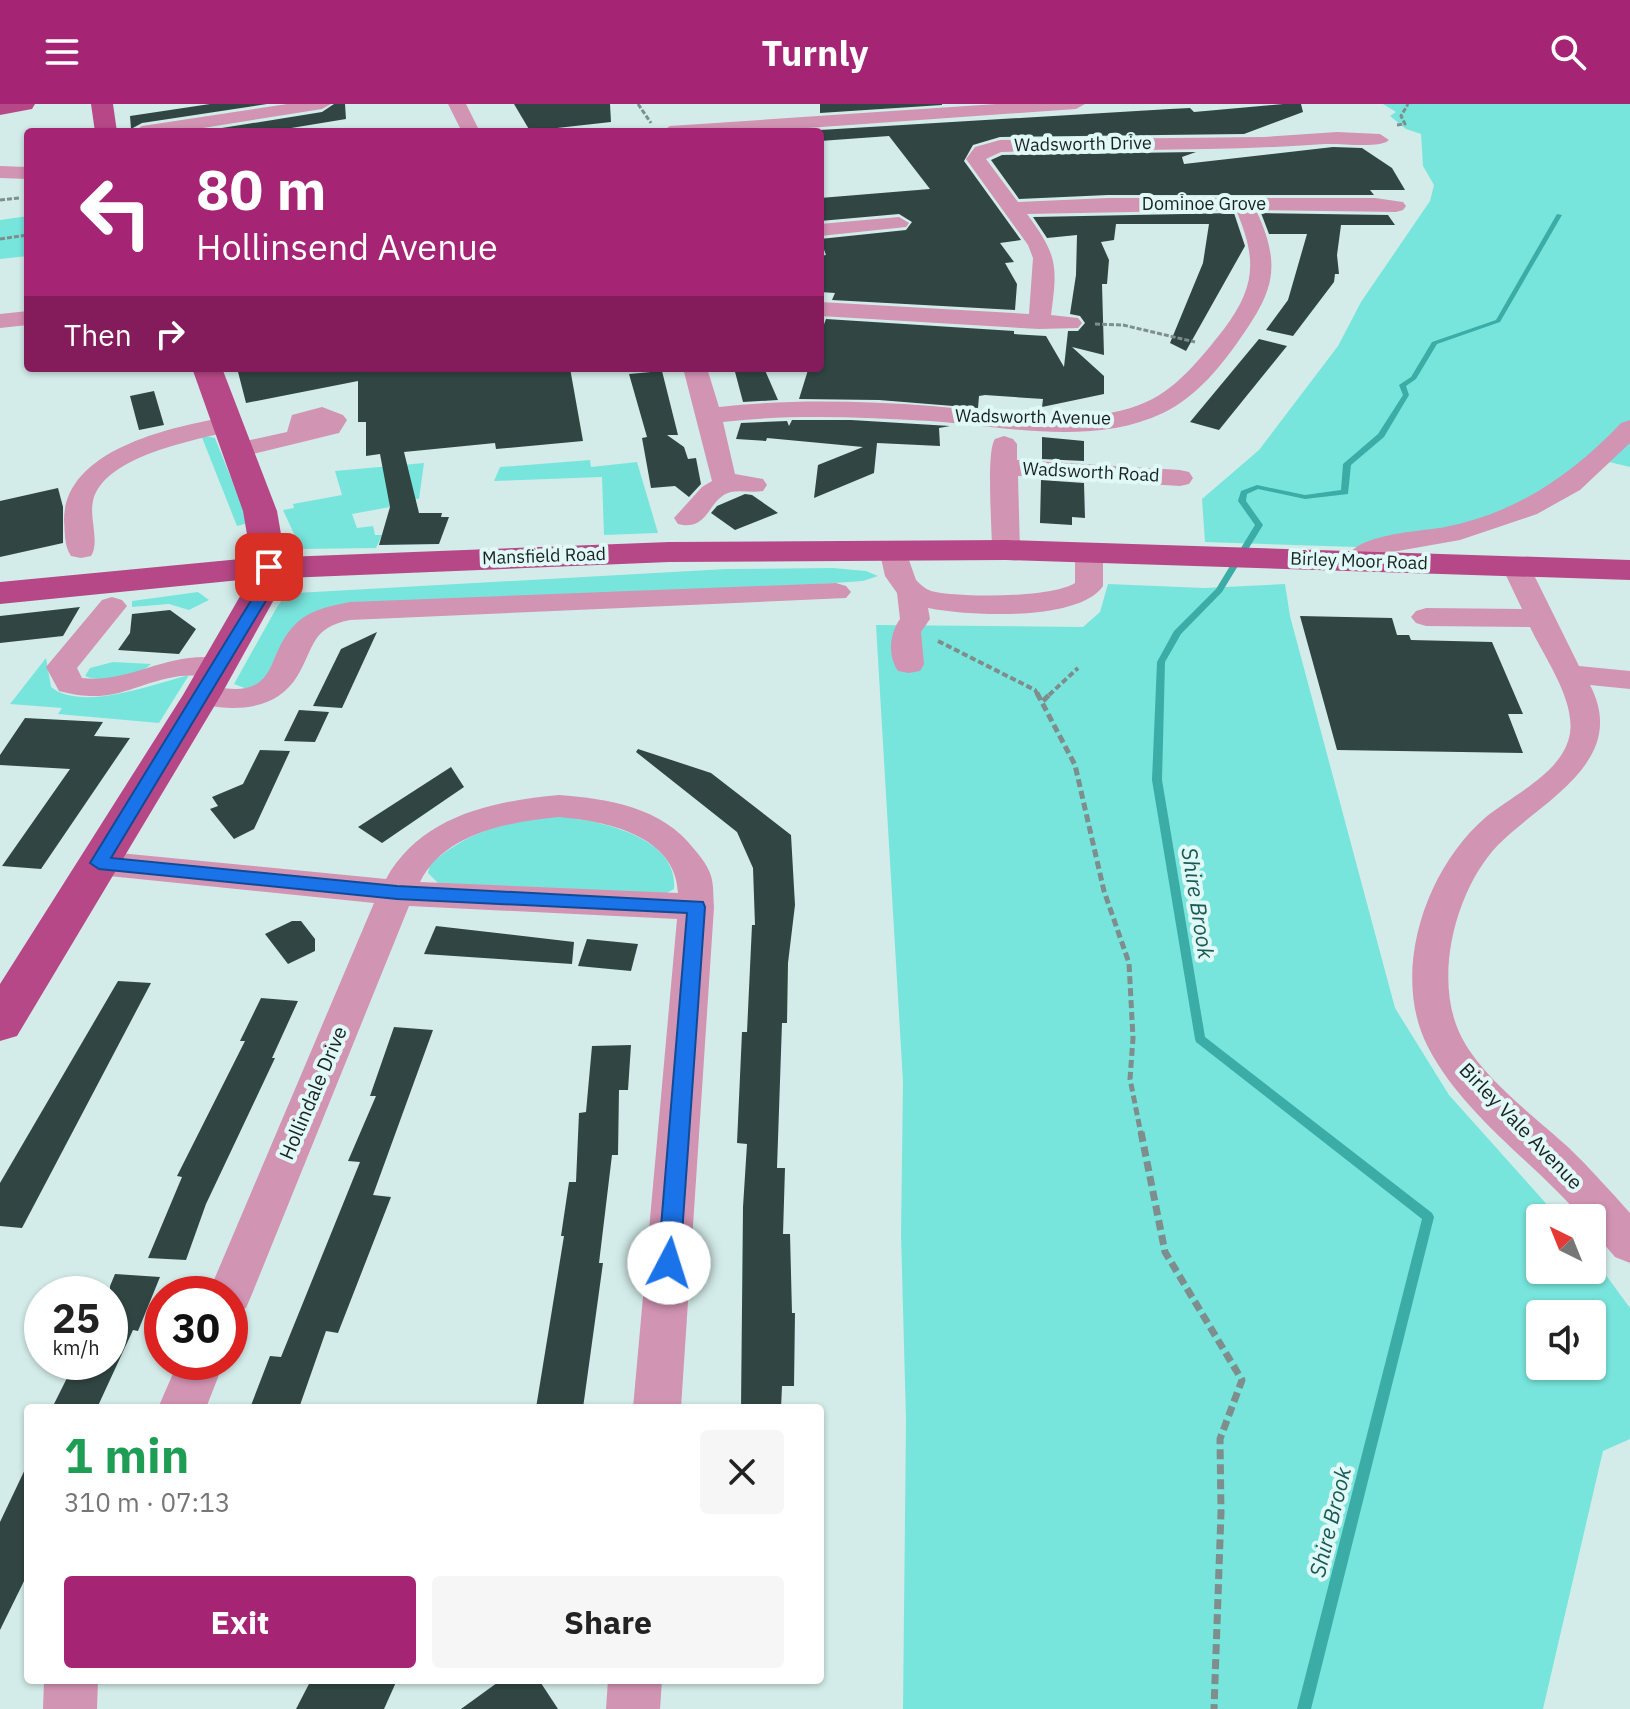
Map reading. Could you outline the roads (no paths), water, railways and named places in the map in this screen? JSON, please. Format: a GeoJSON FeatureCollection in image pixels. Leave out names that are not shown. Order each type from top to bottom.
{"type":"FeatureCollection","features":[{"type":"Feature","properties":{"kind":"main road"},"geometry":{"type":"LineString","coordinates":[[0,108],[24,104]]}},
{"type":"Feature","properties":{"kind":"main road"},"geometry":{"type":"LineString","coordinates":[[102,104],[105,128]]}},
{"type":"Feature","properties":{"kind":"main road"},"geometry":{"type":"LineString","coordinates":[[0,1023],[265,589],[269,567],[260,511],[208,372]]}},
{"type":"Feature","properties":{"kind":"main road","name":"Mansfield Road"},"geometry":{"type":"LineString","coordinates":[[0,593],[269,567],[590,554],[893,549],[1089,554]]}},
{"type":"Feature","properties":{"kind":"main road","name":"Birley Moor Road"},"geometry":{"type":"LineString","coordinates":[[1089,554],[1630,570]]}},
{"type":"Feature","properties":{"kind":"street"},"geometry":{"type":"LineString","coordinates":[[168,128],[322,104]]}},
{"type":"Feature","properties":{"kind":"street"},"geometry":{"type":"LineString","coordinates":[[457,104],[469,128]]}},
{"type":"Feature","properties":{"kind":"street"},"geometry":{"type":"LineString","coordinates":[[765,128],[1076,104]]}},
{"type":"Feature","properties":{"kind":"street","name":"Wadsworth Drive"},"geometry":{"type":"LineString","coordinates":[[959,151],[982,151],[1000,146],[1106,143],[1267,143],[1355,135],[1380,140]]}},
{"type":"Feature","properties":{"kind":"street"},"geometry":{"type":"LineString","coordinates":[[982,151],[976,159],[1039,245],[1044,258],[1039,322]]}},
{"type":"Feature","properties":{"kind":"street"},"geometry":{"type":"LineString","coordinates":[[0,172],[24,173]]}},
{"type":"Feature","properties":{"kind":"street","name":"Dominoe Grove"},"geometry":{"type":"LineString","coordinates":[[1012,208],[1108,204],[1396,206]]}},
{"type":"Feature","properties":{"kind":"street","name":"Wadsworth Avenue"},"geometry":{"type":"LineString","coordinates":[[709,416],[802,408],[1009,420],[1086,421],[1132,417],[1178,393],[1221,348],[1252,305],[1264,262],[1259,236],[1243,204]]}},
{"type":"Feature","properties":{"kind":"street"},"geometry":{"type":"LineString","coordinates":[[824,229],[887,221]]}},
{"type":"Feature","properties":{"kind":"street"},"geometry":{"type":"LineString","coordinates":[[824,309],[1070,323]]}},
{"type":"Feature","properties":{"kind":"street"},"geometry":{"type":"LineString","coordinates":[[0,321],[24,318]]}},
{"type":"Feature","properties":{"kind":"street"},"geometry":{"type":"LineString","coordinates":[[688,518],[711,493],[741,484],[722,477],[696,372]]}},
{"type":"Feature","properties":{"kind":"street","name":"Wadsworth Road"},"geometry":{"type":"LineString","coordinates":[[1006,550],[1002,467],[1009,420]]}},
{"type":"Feature","properties":{"kind":"street"},"geometry":{"type":"LineString","coordinates":[[1359,561],[1361,555],[1373,548],[1449,534],[1523,511],[1566,489],[1589,472],[1630,428]]}},
{"type":"Feature","properties":{"kind":"street"},"geometry":{"type":"LineString","coordinates":[[81,550],[78,520],[82,494],[91,480],[119,460],[189,431],[231,438],[290,439],[306,432]]}},
{"type":"Feature","properties":{"kind":"street","name":"Wadsworth Road"},"geometry":{"type":"LineString","coordinates":[[1002,467],[1180,478]]}},
{"type":"Feature","properties":{"kind":"street"},"geometry":{"type":"LineString","coordinates":[[893,549],[897,576],[922,597],[1035,602],[1069,599],[1083,594],[1089,586],[1089,554]]}},
{"type":"Feature","properties":{"kind":"street","name":"Birley Vale Avenue"},"geometry":{"type":"LineString","coordinates":[[1516,567],[1587,712],[1585,739],[1573,762],[1535,798],[1506,817],[1482,840],[1461,872],[1436,931],[1429,965],[1429,998],[1438,1028],[1459,1063],[1571,1177],[1630,1244]]}},
{"type":"Feature","properties":{"kind":"street"},"geometry":{"type":"LineString","coordinates":[[112,606],[61,667],[70,684],[85,689],[127,684],[180,667],[243,698],[274,687],[282,678],[305,629],[329,615],[350,611],[836,592]]}},
{"type":"Feature","properties":{"kind":"street"},"geometry":{"type":"LineString","coordinates":[[909,664],[906,632],[915,619],[922,597]]}},
{"type":"Feature","properties":{"kind":"street"},"geometry":{"type":"LineString","coordinates":[[1426,617],[1541,618]]}},
{"type":"Feature","properties":{"kind":"street"},"geometry":{"type":"LineString","coordinates":[[1569,674],[1630,680]]}},
{"type":"Feature","properties":{"kind":"street","name":"Hollindale Drive"},"geometry":{"type":"LineString","coordinates":[[237,1276],[397,893],[415,861],[470,824],[509,810],[585,807],[624,814],[657,831],[681,852],[694,874],[696,907],[657,1404]]}},
{"type":"Feature","properties":{"kind":"street"},"geometry":{"type":"LineString","coordinates":[[99,863],[397,893],[696,907]]}},
{"type":"Feature","properties":{"kind":"street"},"geometry":{"type":"LineString","coordinates":[[184,1404],[194,1380]]}},
{"type":"Feature","properties":{"kind":"street"},"geometry":{"type":"LineString","coordinates":[[70,1709],[71,1684]]}},
{"type":"Feature","properties":{"kind":"street"},"geometry":{"type":"LineString","coordinates":[[633,1709],[635,1684]]}},
{"type":"Feature","properties":{"kind":"waterway","name":"Shire Brook"},"geometry":{"type":"LineString","coordinates":[[1304,1709],[1428,1217],[1200,1039],[1157,780],[1161,662],[1177,633],[1219,590],[1259,525],[1242,501],[1244,493],[1257,487],[1305,497],[1345,492],[1347,464],[1381,435],[1406,395],[1402,385],[1414,378],[1434,343],[1498,321],[1559,215]]}}]}
